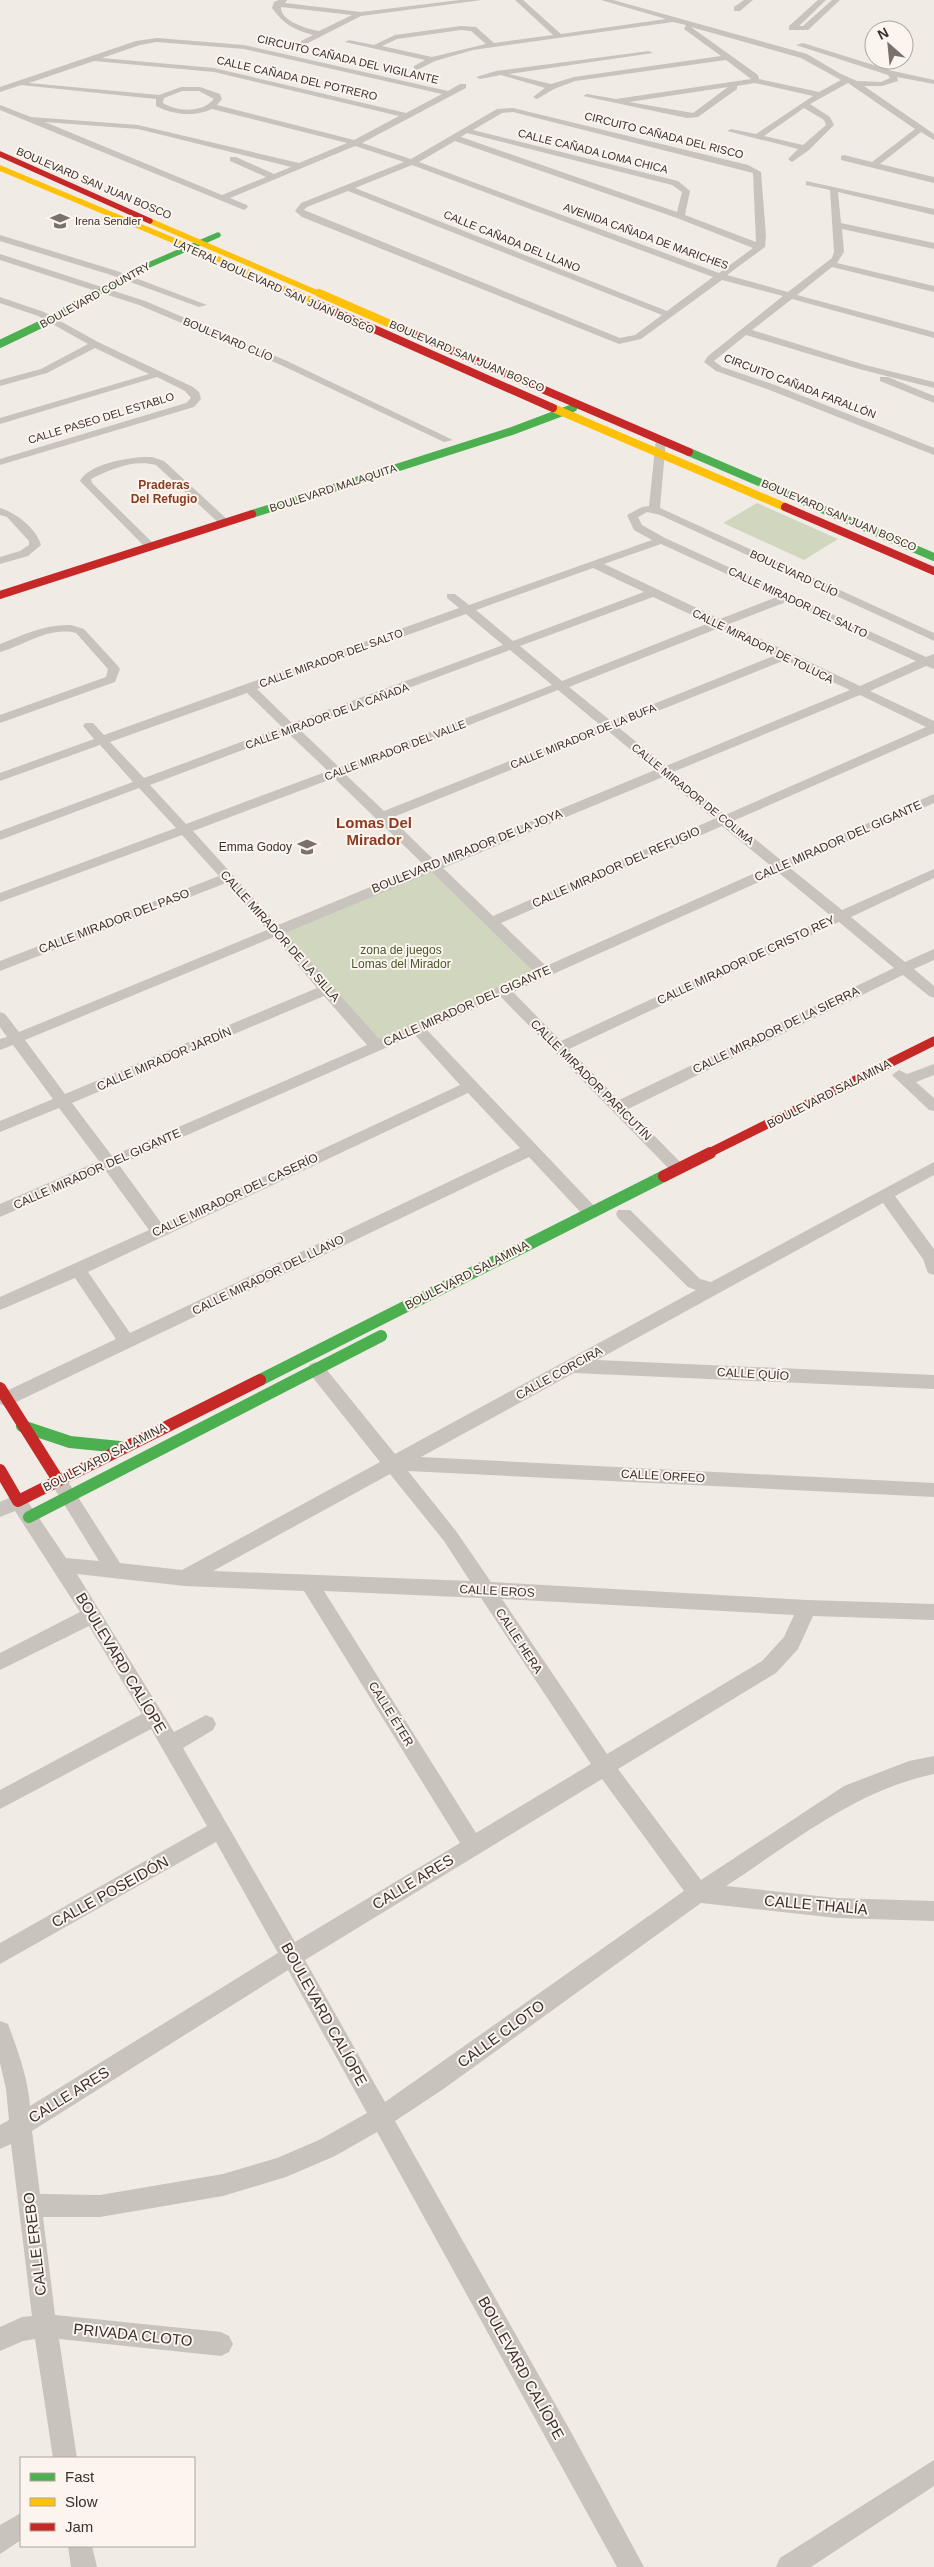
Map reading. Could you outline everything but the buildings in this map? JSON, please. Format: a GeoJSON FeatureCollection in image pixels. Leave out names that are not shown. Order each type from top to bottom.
{"type":"FeatureCollection","features":[{"type":"Feature","properties":{"kind":"street"},"geometry":{"type":"LineString","coordinates":[[320,34],[293,26],[278,12],[280,2],[361,14],[478,0]]}},
{"type":"Feature","properties":{"kind":"street"},"geometry":{"type":"LineString","coordinates":[[519,0],[559,36]]}},
{"type":"Feature","properties":{"kind":"street"},"geometry":{"type":"LineString","coordinates":[[605,0],[804,56],[856,83],[934,138]]}},
{"type":"Feature","properties":{"kind":"street"},"geometry":{"type":"LineString","coordinates":[[637,0],[775,38]]}},
{"type":"Feature","properties":{"kind":"street"},"geometry":{"type":"LineString","coordinates":[[737,9],[746,0]]}},
{"type":"Feature","properties":{"kind":"street"},"geometry":{"type":"LineString","coordinates":[[829,6],[820,2],[792,28],[805,28],[836,0]]}},
{"type":"Feature","properties":{"kind":"street"},"geometry":{"type":"LineString","coordinates":[[304,43],[361,14]]}},
{"type":"Feature","properties":{"kind":"street"},"geometry":{"type":"LineString","coordinates":[[417,68],[432,59],[457,51],[678,20],[688,15]]}},
{"type":"Feature","properties":{"kind":"street"},"geometry":{"type":"LineString","coordinates":[[678,20],[755,77],[756,81]]}},
{"type":"Feature","properties":{"kind":"street"},"geometry":{"type":"LineString","coordinates":[[375,47],[395,37],[468,28],[476,30],[492,45]]}},
{"type":"Feature","properties":{"kind":"street","name":"CIRCUITO CAÑADA DEL VIGILANTE"},"geometry":{"type":"LineString","coordinates":[[0,90],[151,40],[231,49],[449,93]]}},
{"type":"Feature","properties":{"kind":"street"},"geometry":{"type":"LineString","coordinates":[[348,42],[432,59]]}},
{"type":"Feature","properties":{"kind":"street"},"geometry":{"type":"LineString","coordinates":[[794,44],[891,73],[934,81]]}},
{"type":"Feature","properties":{"kind":"street"},"geometry":{"type":"LineString","coordinates":[[641,45],[664,66]]}},
{"type":"Feature","properties":{"kind":"street"},"geometry":{"type":"LineString","coordinates":[[480,77],[496,73],[649,53]]}},
{"type":"Feature","properties":{"kind":"street"},"geometry":{"type":"LineString","coordinates":[[537,97],[551,87],[574,79],[728,57]]}},
{"type":"Feature","properties":{"kind":"street","name":"CALLE CAÑADA DEL POTRERO"},"geometry":{"type":"LineString","coordinates":[[90,59],[209,76],[408,116]]}},
{"type":"Feature","properties":{"kind":"street"},"geometry":{"type":"LineString","coordinates":[[496,73],[551,87]]}},
{"type":"Feature","properties":{"kind":"street"},"geometry":{"type":"LineString","coordinates":[[891,73],[895,79],[892,82]]}},
{"type":"Feature","properties":{"kind":"street"},"geometry":{"type":"LineString","coordinates":[[18,84],[160,97],[209,76],[217,96],[216,102],[212,106],[188,111],[171,110],[159,104],[160,97]]}},
{"type":"Feature","properties":{"kind":"street"},"geometry":{"type":"LineString","coordinates":[[757,137],[804,104],[847,80]]}},
{"type":"Feature","properties":{"kind":"street"},"geometry":{"type":"LineString","coordinates":[[614,102],[756,81],[820,95]]}},
{"type":"Feature","properties":{"kind":"street"},"geometry":{"type":"LineString","coordinates":[[856,83],[882,84],[934,81]]}},
{"type":"Feature","properties":{"kind":"street"},"geometry":{"type":"LineString","coordinates":[[878,98],[882,84]]}},
{"type":"Feature","properties":{"kind":"street"},"geometry":{"type":"LineString","coordinates":[[587,96],[686,120],[737,85]]}},
{"type":"Feature","properties":{"kind":"street"},"geometry":{"type":"LineString","coordinates":[[449,93],[464,86]]}},
{"type":"Feature","properties":{"kind":"street","name":"CIRCUITO CAÑADA DEL VIGILANTE"},"geometry":{"type":"LineString","coordinates":[[223,198],[356,143],[449,93]]}},
{"type":"Feature","properties":{"kind":"street"},"geometry":{"type":"LineString","coordinates":[[792,159],[830,125],[827,119],[804,104]]}},
{"type":"Feature","properties":{"kind":"street","name":"AVENIDA CAÑADA DE MARICHES"},"geometry":{"type":"LineString","coordinates":[[212,106],[356,143],[719,276],[934,335]]}},
{"type":"Feature","properties":{"kind":"street"},"geometry":{"type":"LineString","coordinates":[[0,107],[244,207]]}},
{"type":"Feature","properties":{"kind":"street"},"geometry":{"type":"LineString","coordinates":[[162,114],[171,110]]}},
{"type":"Feature","properties":{"kind":"street","name":"CIRCUITO CAÑADA DEL RISCO"},"geometry":{"type":"LineString","coordinates":[[513,110],[745,167],[757,172],[758,176],[762,236],[760,246],[638,337],[618,340],[609,338],[299,211],[304,205],[412,162],[455,138],[500,111],[513,110]]}},
{"type":"Feature","properties":{"kind":"street"},"geometry":{"type":"LineString","coordinates":[[138,127],[154,118]]}},
{"type":"Feature","properties":{"kind":"street"},"geometry":{"type":"LineString","coordinates":[[31,120],[138,127],[197,143],[299,166]]}},
{"type":"Feature","properties":{"kind":"street"},"geometry":{"type":"LineString","coordinates":[[57,131],[77,123]]}},
{"type":"Feature","properties":{"kind":"street"},"geometry":{"type":"LineString","coordinates":[[874,165],[920,129]]}},
{"type":"Feature","properties":{"kind":"street","name":"CALLE CAÑADA LOMA CHICA"},"geometry":{"type":"LineString","coordinates":[[467,131],[577,169],[680,216],[760,246]]}},
{"type":"Feature","properties":{"kind":"street"},"geometry":{"type":"LineString","coordinates":[[731,131],[806,148]]}},
{"type":"Feature","properties":{"kind":"street","name":"CALLE CAÑADA LOMA CHICA"},"geometry":{"type":"LineString","coordinates":[[455,138],[577,169],[681,185],[686,191],[680,216]]}},
{"type":"Feature","properties":{"kind":"street","name":"BOULEVARD SAN JUAN BOSCO"},"geometry":{"type":"LineString","coordinates":[[0,143],[91,181]]}},
{"type":"Feature","properties":{"kind":"street"},"geometry":{"type":"LineString","coordinates":[[197,143],[274,177]]}},
{"type":"Feature","properties":{"kind":"street","name":"BOULEVARD SAN JUAN BOSCO"},"geometry":{"type":"LineString","coordinates":[[0,154],[138,216],[190,243],[288,278],[934,556]]}},
{"type":"Feature","properties":{"kind":"street"},"geometry":{"type":"LineString","coordinates":[[844,158],[934,180]]}},
{"type":"Feature","properties":{"kind":"street","name":"LATERAL BOULEVARD SAN JUAN BOSCO"},"geometry":{"type":"LineString","coordinates":[[0,168],[126,222],[190,243],[237,267],[402,343],[934,571]]}},
{"type":"Feature","properties":{"kind":"street"},"geometry":{"type":"LineString","coordinates":[[809,183],[834,191],[934,212]]}},
{"type":"Feature","properties":{"kind":"street"},"geometry":{"type":"LineString","coordinates":[[78,188],[96,209]]}},
{"type":"Feature","properties":{"kind":"street","name":"CALLE CAÑADA DEL LLANO"},"geometry":{"type":"LineString","coordinates":[[350,188],[667,314]]}},
{"type":"Feature","properties":{"kind":"street"},"geometry":{"type":"LineString","coordinates":[[834,191],[839,256],[832,264],[934,290]]}},
{"type":"Feature","properties":{"kind":"street"},"geometry":{"type":"LineString","coordinates":[[126,222],[156,209]]}},
{"type":"Feature","properties":{"kind":"street"},"geometry":{"type":"LineString","coordinates":[[837,225],[934,246]]}},
{"type":"Feature","properties":{"kind":"street","name":"BOULEVARD COUNTRY"},"geometry":{"type":"LineString","coordinates":[[0,344],[45,317],[90,286],[190,243],[222,237],[202,229],[190,243]]}},
{"type":"Feature","properties":{"kind":"street","name":"BOULEVARD CLÍO"},"geometry":{"type":"LineString","coordinates":[[0,238],[119,275],[202,305]]}},
{"type":"Feature","properties":{"kind":"street","name":"BOULEVARD CLÍO"},"geometry":{"type":"LineString","coordinates":[[0,257],[142,303],[284,363],[448,440]]}},
{"type":"Feature","properties":{"kind":"street"},"geometry":{"type":"LineString","coordinates":[[8,268],[24,264]]}},
{"type":"Feature","properties":{"kind":"street","name":"CIRCUITO CAÑADA FARALLÓN"},"geometry":{"type":"LineString","coordinates":[[832,264],[711,358],[712,366],[771,387],[934,452]]}},
{"type":"Feature","properties":{"kind":"street"},"geometry":{"type":"LineString","coordinates":[[237,267],[288,278]]}},
{"type":"Feature","properties":{"kind":"street","name":"BOULEVARD COUNTRY"},"geometry":{"type":"LineString","coordinates":[[0,336],[102,290],[119,275]]}},
{"type":"Feature","properties":{"kind":"street","name":"CALLE PASEO DEL ESTABLO"},"geometry":{"type":"LineString","coordinates":[[0,300],[45,317],[95,344],[189,389],[195,394],[196,399],[190,405],[0,462]]}},
{"type":"Feature","properties":{"kind":"street"},"geometry":{"type":"LineString","coordinates":[[744,331],[862,367],[934,385]]}},
{"type":"Feature","properties":{"kind":"street"},"geometry":{"type":"LineString","coordinates":[[0,383],[44,370],[95,344]]}},
{"type":"Feature","properties":{"kind":"street"},"geometry":{"type":"LineString","coordinates":[[862,367],[897,386],[934,400]]}},
{"type":"Feature","properties":{"kind":"street"},"geometry":{"type":"LineString","coordinates":[[0,421],[158,374]]}},
{"type":"Feature","properties":{"kind":"street","name":"BOULEVARD MALAQUITA"},"geometry":{"type":"LineString","coordinates":[[0,595],[512,431],[581,405]]}},
{"type":"Feature","properties":{"kind":"street"},"geometry":{"type":"LineString","coordinates":[[654,510],[661,439]]}},
{"type":"Feature","properties":{"kind":"street"},"geometry":{"type":"LineString","coordinates":[[700,455],[715,446]]}},
{"type":"Feature","properties":{"kind":"street"},"geometry":{"type":"LineString","coordinates":[[150,546],[88,485],[85,481],[87,477],[134,461],[154,460],[225,523]]}},
{"type":"Feature","properties":{"kind":"street","name":"BOULEVARD CLÍO"},"geometry":{"type":"LineString","coordinates":[[654,510],[934,637]]}},
{"type":"Feature","properties":{"kind":"street","name":"CALLE MIRADOR DEL SALTO"},"geometry":{"type":"LineString","coordinates":[[654,510],[640,511],[632,515],[632,520],[636,526],[661,540],[932,661]]}},
{"type":"Feature","properties":{"kind":"street"},"geometry":{"type":"LineString","coordinates":[[0,511],[11,515],[34,540],[35,545],[32,550],[0,561]]}},
{"type":"Feature","properties":{"kind":"street","name":"CALLE MIRADOR DEL SALTO"},"geometry":{"type":"LineString","coordinates":[[0,777],[661,540]]}},
{"type":"Feature","properties":{"kind":"street","name":"CALLE MIRADOR DE TOLUCA"},"geometry":{"type":"LineString","coordinates":[[594,564],[934,727]]}},
{"type":"Feature","properties":{"kind":"street"},"geometry":{"type":"LineString","coordinates":[[69,587],[76,581],[84,568]]}},
{"type":"Feature","properties":{"kind":"street","name":"CALLE MIRADOR DE LA CAÑADA"},"geometry":{"type":"LineString","coordinates":[[0,836],[293,729],[652,593]]}},
{"type":"Feature","properties":{"kind":"street","name":"CALLE MIRADOR DE COLIMA"},"geometry":{"type":"LineString","coordinates":[[451,596],[934,994]]}},
{"type":"Feature","properties":{"kind":"street","name":"CALLE MIRADOR DEL VALLE"},"geometry":{"type":"LineString","coordinates":[[0,898],[338,772],[788,597]]}},
{"type":"Feature","properties":{"kind":"street"},"geometry":{"type":"LineString","coordinates":[[0,648],[54,630],[74,629],[80,631],[114,668],[114,674],[103,683],[0,719]]}},
{"type":"Feature","properties":{"kind":"street","name":"CALLE MIRADOR DE LA BUFA"},"geometry":{"type":"LineString","coordinates":[[382,817],[784,656]]}},
{"type":"Feature","properties":{"kind":"street","name":"BOULEVARD MIRADOR DE LA JOYA"},"geometry":{"type":"LineString","coordinates":[[0,1044],[932,661]]}},
{"type":"Feature","properties":{"kind":"street"},"geometry":{"type":"LineString","coordinates":[[249,688],[544,973]]}},
{"type":"Feature","properties":{"kind":"street","name":"CALLE MIRADOR DE LA SILLA"},"geometry":{"type":"LineString","coordinates":[[89,726],[228,877],[376,1045]]}},
{"type":"Feature","properties":{"kind":"street","name":"CALLE MIRADOR DEL REFUGIO"},"geometry":{"type":"LineString","coordinates":[[491,922],[934,727]]}},
{"type":"Feature","properties":{"kind":"street","name":"CALLE MIRADOR DEL GIGANTE"},"geometry":{"type":"LineString","coordinates":[[0,1211],[544,973],[934,798]]}},
{"type":"Feature","properties":{"kind":"street","name":"CALLE MIRADOR DE CRISTO REY"},"geometry":{"type":"LineString","coordinates":[[558,1048],[934,873]]}},
{"type":"Feature","properties":{"kind":"street","name":"CALLE MIRADOR DEL PASO"},"geometry":{"type":"LineString","coordinates":[[0,966],[228,877]]}},
{"type":"Feature","properties":{"kind":"street","name":"CALLE MIRADOR DE LA SIERRA"},"geometry":{"type":"LineString","coordinates":[[618,1107],[934,954]]}},
{"type":"Feature","properties":{"kind":"street","name":"CALLE MIRADOR JARDÍN"},"geometry":{"type":"LineString","coordinates":[[0,1127],[65,1102],[327,989]]}},
{"type":"Feature","properties":{"kind":"street","name":"CALLE MIRADOR PARICUTÍN"},"geometry":{"type":"LineString","coordinates":[[503,991],[678,1169]]}},
{"type":"Feature","properties":{"kind":"street"},"geometry":{"type":"LineString","coordinates":[[0,1016],[159,1231]]}},
{"type":"Feature","properties":{"kind":"street"},"geometry":{"type":"LineString","coordinates":[[417,1028],[591,1213]]}},
{"type":"Feature","properties":{"kind":"street","name":"BOULEVARD SALAMINA"},"geometry":{"type":"LineString","coordinates":[[16,1510],[58,1480],[934,1041]]}},
{"type":"Feature","properties":{"kind":"street","name":"BOULEVARD SALAMINA"},"geometry":{"type":"LineString","coordinates":[[899,1078],[934,1057]]}},
{"type":"Feature","properties":{"kind":"street"},"geometry":{"type":"LineString","coordinates":[[899,1078],[934,1069]]}},
{"type":"Feature","properties":{"kind":"street"},"geometry":{"type":"LineString","coordinates":[[899,1078],[934,1106]]}},
{"type":"Feature","properties":{"kind":"street","name":"CALLE MIRADOR DEL CASERÍO"},"geometry":{"type":"LineString","coordinates":[[0,1304],[78,1270],[470,1086]]}},
{"type":"Feature","properties":{"kind":"street","name":"CALLE MIRADOR DEL LLANO"},"geometry":{"type":"LineString","coordinates":[[3,1393],[127,1342],[530,1150]]}},
{"type":"Feature","properties":{"kind":"street","name":"CALLE CORCIRA"},"geometry":{"type":"LineString","coordinates":[[185,1578],[934,1168]]}},
{"type":"Feature","properties":{"kind":"street"},"geometry":{"type":"LineString","coordinates":[[885,1194],[931,1258],[934,1269]]}},
{"type":"Feature","properties":{"kind":"street"},"geometry":{"type":"LineString","coordinates":[[624,1214],[694,1283],[711,1289]]}},
{"type":"Feature","properties":{"kind":"street"},"geometry":{"type":"LineString","coordinates":[[78,1270],[127,1342]]}},
{"type":"Feature","properties":{"kind":"street","name":"BOULEVARD SALAMINA"},"geometry":{"type":"LineString","coordinates":[[16,1510],[67,1496],[395,1329]]}},
{"type":"Feature","properties":{"kind":"street","name":"CALLE QUÍO"},"geometry":{"type":"LineString","coordinates":[[572,1366],[934,1382]]}},
{"type":"Feature","properties":{"kind":"street","name":"CALLE HERA"},"geometry":{"type":"LineString","coordinates":[[316,1369],[450,1536],[605,1768],[698,1893]]}},
{"type":"Feature","properties":{"kind":"street"},"geometry":{"type":"LineString","coordinates":[[3,1393],[22,1426],[114,1569]]}},
{"type":"Feature","properties":{"kind":"street"},"geometry":{"type":"LineString","coordinates":[[22,1426],[51,1439],[72,1444],[94,1447],[125,1446]]}},
{"type":"Feature","properties":{"kind":"street","name":"CALLE ORFEO"},"geometry":{"type":"LineString","coordinates":[[392,1463],[934,1490]]}},
{"type":"Feature","properties":{"kind":"street","name":"BOULEVARD CALÍOPE"},"geometry":{"type":"LineString","coordinates":[[0,1470],[16,1510],[61,1565],[155,1717],[220,1829],[631,2567]]}},
{"type":"Feature","properties":{"kind":"street","name":"CALLE EROS"},"geometry":{"type":"LineString","coordinates":[[61,1565],[114,1569],[185,1578],[487,1590],[807,1608],[934,1612]]}},
{"type":"Feature","properties":{"kind":"street","name":"CALLE ÉTER"},"geometry":{"type":"LineString","coordinates":[[309,1583],[473,1846]]}},
{"type":"Feature","properties":{"kind":"street","name":"CALLE ARES"},"geometry":{"type":"LineString","coordinates":[[0,2138],[292,1956],[605,1768],[768,1667],[791,1642],[807,1608]]}},
{"type":"Feature","properties":{"kind":"street"},"geometry":{"type":"LineString","coordinates":[[0,1662],[92,1615]]}},
{"type":"Feature","properties":{"kind":"street"},"geometry":{"type":"LineString","coordinates":[[0,1800],[155,1717]]}},
{"type":"Feature","properties":{"kind":"street"},"geometry":{"type":"LineString","coordinates":[[170,1745],[206,1724]]}},
{"type":"Feature","properties":{"kind":"street","name":"CALLE CLOTO"},"geometry":{"type":"LineString","coordinates":[[30,2205],[100,2206],[223,2185],[278,2169],[327,2148],[381,2118],[442,2077],[698,1893],[851,1793],[909,1770],[934,1764]]}},
{"type":"Feature","properties":{"kind":"street","name":"CALLE POSEIDÓN"},"geometry":{"type":"LineString","coordinates":[[0,1954],[220,1829]]}},
{"type":"Feature","properties":{"kind":"street","name":"CALLE THALÍA"},"geometry":{"type":"LineString","coordinates":[[698,1893],[837,1908],[934,1911]]}},
{"type":"Feature","properties":{"kind":"street","name":"CALLE EREBO"},"geometry":{"type":"LineString","coordinates":[[0,2032],[7,2065],[20,2104],[20,2126],[45,2326],[65,2457]]}},
{"type":"Feature","properties":{"kind":"street"},"geometry":{"type":"LineString","coordinates":[[0,2338],[22,2329],[45,2326]]}},
{"type":"Feature","properties":{"kind":"street","name":"PRIVADA CLOTO"},"geometry":{"type":"LineString","coordinates":[[45,2326],[221,2344]]}},
{"type":"Feature","properties":{"kind":"street"},"geometry":{"type":"LineString","coordinates":[[789,2567],[934,2472]]}},
{"type":"Feature","properties":{"kind":"street"},"geometry":{"type":"LineString","coordinates":[[0,2541],[20,2526]]}},
{"type":"Feature","properties":{"kind":"street"},"geometry":{"type":"LineString","coordinates":[[80,2547],[84,2567]]}},
{"type":"Feature","properties":{"kind":"green space"},"geometry":{"type":"Polygon","coordinates":[[[757,503],[838,539],[804,560],[723,523],[757,503]]]}},
{"type":"Feature","properties":{"kind":"green space","name":"zona de juegos Lomas del Mirador"},"geometry":{"type":"Polygon","coordinates":[[[432,863],[546,973],[382,1046],[276,930],[432,863]]]}},
{"type":"Feature","properties":{"kind":"traffic: fast"},"geometry":{"type":"LineString","coordinates":[[0,344],[50,320],[135,271],[218,235]]}},
{"type":"Feature","properties":{"kind":"traffic: fast"},"geometry":{"type":"LineString","coordinates":[[252,514],[512,431],[573,408]]}},
{"type":"Feature","properties":{"kind":"traffic: fast"},"geometry":{"type":"LineString","coordinates":[[689,452],[934,557]]}},
{"type":"Feature","properties":{"kind":"traffic: fast"},"geometry":{"type":"LineString","coordinates":[[260,1380],[664,1176]]}},
{"type":"Feature","properties":{"kind":"traffic: fast"},"geometry":{"type":"LineString","coordinates":[[29,1517],[381,1336]]}},
{"type":"Feature","properties":{"kind":"traffic: fast"},"geometry":{"type":"LineString","coordinates":[[22,1426],[70,1442],[120,1447]]}},
{"type":"Feature","properties":{"kind":"traffic: slow"},"geometry":{"type":"LineString","coordinates":[[0,168],[237,267],[313,302]]}},
{"type":"Feature","properties":{"kind":"traffic: slow"},"geometry":{"type":"LineString","coordinates":[[150,221],[395,326]]}},
{"type":"Feature","properties":{"kind":"traffic: slow"},"geometry":{"type":"LineString","coordinates":[[553,408],[785,507]]}},
{"type":"Feature","properties":{"kind":"traffic: jam"},"geometry":{"type":"LineString","coordinates":[[0,154],[150,221]]}},
{"type":"Feature","properties":{"kind":"traffic: jam"},"geometry":{"type":"LineString","coordinates":[[313,302],[553,408]]}},
{"type":"Feature","properties":{"kind":"traffic: jam"},"geometry":{"type":"LineString","coordinates":[[395,326],[689,452]]}},
{"type":"Feature","properties":{"kind":"traffic: jam"},"geometry":{"type":"LineString","coordinates":[[785,507],[934,571]]}},
{"type":"Feature","properties":{"kind":"traffic: jam"},"geometry":{"type":"LineString","coordinates":[[0,595],[252,514]]}},
{"type":"Feature","properties":{"kind":"traffic: jam"},"geometry":{"type":"LineString","coordinates":[[664,1176],[934,1041]]}},
{"type":"Feature","properties":{"kind":"traffic: jam"},"geometry":{"type":"LineString","coordinates":[[0,1470],[18,1501],[260,1380]]}},
{"type":"Feature","properties":{"kind":"traffic: jam"},"geometry":{"type":"LineString","coordinates":[[0,1388],[58,1480]]}},
{"type":"Feature","properties":{"kind":"place","name":"Irena Sendler"},"geometry":{"type":"Point","coordinates":[60,221]}},
{"type":"Feature","properties":{"kind":"place","name":"Emma Godoy"},"geometry":{"type":"Point","coordinates":[307,847]}},
{"type":"Feature","properties":{"kind":"district","name":"Praderas Del Refugio"},"geometry":{"type":"Point","coordinates":[164,492]}},
{"type":"Feature","properties":{"kind":"district","name":"Lomas Del Mirador"},"geometry":{"type":"Point","coordinates":[374,832]}}]}
